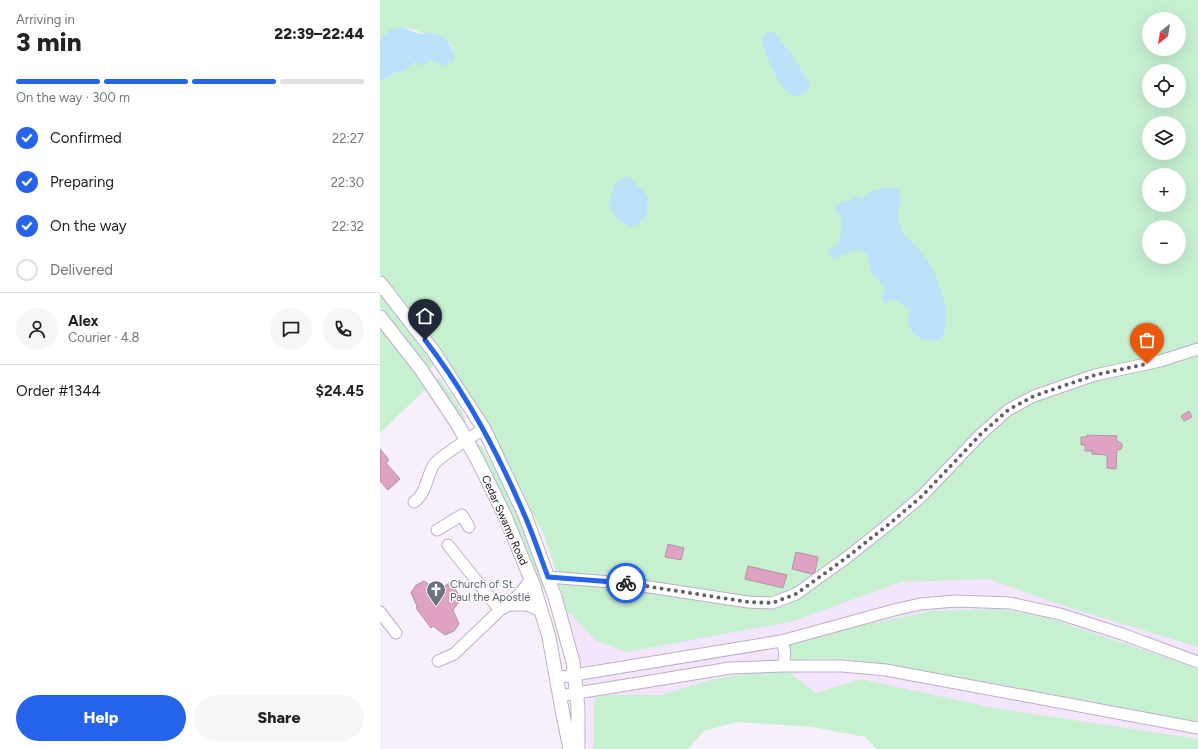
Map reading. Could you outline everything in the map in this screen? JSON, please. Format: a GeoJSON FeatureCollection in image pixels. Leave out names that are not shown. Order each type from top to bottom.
{"type":"FeatureCollection","features":[{"type":"Feature","properties":{"kind":"main road","name":"Cedar Swamp Road"},"geometry":{"type":"LineString","coordinates":[[380,283],[434,352],[484,429],[525,515],[555,597],[573,662],[578,708],[578,749]]}},
{"type":"Feature","properties":{"kind":"main road","name":"Cedar Swamp Road"},"geometry":{"type":"LineString","coordinates":[[380,317],[420,368],[466,440],[504,514],[530,579],[549,637],[570,749]]}},
{"type":"Feature","properties":{"kind":"street"},"geometry":{"type":"LineString","coordinates":[[548,577],[623,583],[748,602],[772,603],[796,594],[884,528],[922,496],[980,435],[1008,410],[1034,396],[1095,375],[1160,361],[1198,349]]}},
{"type":"Feature","properties":{"kind":"street"},"geometry":{"type":"LineString","coordinates":[[414,502],[421,498],[433,465],[466,440],[484,429]]}},
{"type":"Feature","properties":{"kind":"street"},"geometry":{"type":"LineString","coordinates":[[437,530],[462,515],[469,527]]}},
{"type":"Feature","properties":{"kind":"street"},"geometry":{"type":"LineString","coordinates":[[448,545],[505,607]]}},
{"type":"Feature","properties":{"kind":"street"},"geometry":{"type":"LineString","coordinates":[[438,661],[454,654],[521,592],[530,579]]}},
{"type":"Feature","properties":{"kind":"street"},"geometry":{"type":"LineString","coordinates":[[556,678],[781,641],[920,604],[956,601],[1010,603],[1060,614],[1122,634],[1198,662]]}},
{"type":"Feature","properties":{"kind":"street"},"geometry":{"type":"LineString","coordinates":[[505,607],[527,605],[541,611]]}},
{"type":"Feature","properties":{"kind":"street"},"geometry":{"type":"LineString","coordinates":[[380,612],[396,633]]}},
{"type":"Feature","properties":{"kind":"street"},"geometry":{"type":"LineString","coordinates":[[781,641],[784,645],[785,653],[784,666]]}},
{"type":"Feature","properties":{"kind":"street"},"geometry":{"type":"LineString","coordinates":[[559,696],[576,692],[730,668],[842,666],[886,670],[1198,728]]}},
{"type":"Feature","properties":{"kind":"shaded area"},"geometry":{"type":"Polygon","coordinates":[[[866,558],[1198,585],[1198,749],[729,700],[686,749],[588,749],[586,691],[567,613],[627,621],[866,558]]]}},
{"type":"Feature","properties":{"kind":"green space"},"geometry":{"type":"Polygon","coordinates":[[[380,0],[1198,0],[1198,647],[1058,604],[989,579],[901,582],[794,621],[627,652],[597,641],[572,614],[567,613],[544,536],[506,459],[474,401],[442,354],[380,273],[380,81],[397,72],[404,71],[415,62],[427,62],[430,60],[445,66],[453,49],[450,43],[444,39],[403,27],[392,29],[380,40],[380,0]],[[645,194],[610,209],[619,221],[631,227],[644,220],[647,212],[648,197],[645,194]]]}},
{"type":"Feature","properties":{"kind":"green space"},"geometry":{"type":"Polygon","coordinates":[[[380,292],[433,363],[434,365],[430,369],[388,315],[380,307],[380,292]]]}},
{"type":"Feature","properties":{"kind":"green space"},"geometry":{"type":"Polygon","coordinates":[[[380,320],[430,385],[380,433],[380,320]]]}},
{"type":"Feature","properties":{"kind":"green space"},"geometry":{"type":"Polygon","coordinates":[[[438,377],[460,408],[466,427],[435,379],[438,377]]]}},
{"type":"Feature","properties":{"kind":"green space"},"geometry":{"type":"Polygon","coordinates":[[[478,444],[482,446],[514,504],[542,569],[550,602],[476,447],[478,444]]]}},
{"type":"Feature","properties":{"kind":"green space"},"geometry":{"type":"Polygon","coordinates":[[[998,609],[1048,618],[1198,669],[1198,722],[922,671],[847,659],[807,659],[799,661],[792,659],[788,650],[789,642],[796,639],[932,611],[998,609]]]}},
{"type":"Feature","properties":{"kind":"green space"},"geometry":{"type":"Polygon","coordinates":[[[757,672],[789,672],[816,693],[861,679],[993,708],[1198,739],[1198,749],[877,749],[865,737],[812,727],[736,722],[704,731],[688,749],[593,749],[594,699],[604,695],[662,695],[713,679],[757,672]]]}},
{"type":"Feature","properties":{"kind":"water"},"geometry":{"type":"Polygon","coordinates":[[[403,27],[413,32],[424,34],[430,33],[440,36],[451,46],[454,61],[445,66],[430,60],[422,66],[415,62],[404,71],[397,72],[380,81],[380,40],[391,29],[403,27]]]}},
{"type":"Feature","properties":{"kind":"water"},"geometry":{"type":"Polygon","coordinates":[[[767,32],[773,32],[784,44],[810,84],[806,92],[800,97],[788,93],[780,84],[762,44],[761,39],[767,32]]]}},
{"type":"Feature","properties":{"kind":"water"},"geometry":{"type":"Polygon","coordinates":[[[624,177],[631,178],[648,197],[647,212],[644,220],[631,227],[619,221],[610,209],[610,198],[615,184],[624,177]]]}},
{"type":"Feature","properties":{"kind":"water"},"geometry":{"type":"Polygon","coordinates":[[[882,188],[898,188],[902,200],[898,215],[903,232],[929,262],[939,284],[943,296],[946,319],[945,330],[941,340],[930,341],[916,336],[912,332],[908,323],[910,311],[900,302],[892,300],[884,304],[882,295],[885,288],[871,272],[867,254],[858,250],[832,258],[827,250],[834,247],[839,241],[842,229],[842,218],[835,210],[838,204],[851,200],[857,196],[863,199],[868,193],[882,188]]]}},
{"type":"Feature","properties":{"kind":"building"},"geometry":{"type":"Polygon","coordinates":[[[1189,411],[1192,417],[1184,421],[1181,416],[1189,411]]]}},
{"type":"Feature","properties":{"kind":"building"},"geometry":{"type":"Polygon","coordinates":[[[1087,435],[1117,436],[1116,440],[1122,444],[1122,447],[1121,449],[1117,450],[1116,469],[1107,468],[1107,455],[1092,454],[1092,451],[1085,451],[1085,445],[1081,445],[1081,437],[1087,437],[1087,435]]]}},
{"type":"Feature","properties":{"kind":"building"},"geometry":{"type":"Polygon","coordinates":[[[380,449],[389,460],[386,463],[400,479],[388,490],[380,481],[380,449]]]}},
{"type":"Feature","properties":{"kind":"building"},"geometry":{"type":"Polygon","coordinates":[[[668,544],[684,548],[681,560],[665,557],[668,544]]]}},
{"type":"Feature","properties":{"kind":"building"},"geometry":{"type":"Polygon","coordinates":[[[796,552],[818,557],[815,572],[812,574],[792,569],[796,552]]]}},
{"type":"Feature","properties":{"kind":"building"},"geometry":{"type":"Polygon","coordinates":[[[748,566],[787,575],[783,588],[745,579],[748,566]]]}},
{"type":"Feature","properties":{"kind":"building","name":"Church of St. Paul the Apostle"},"geometry":{"type":"Polygon","coordinates":[[[424,581],[437,590],[450,583],[462,598],[453,610],[459,624],[454,631],[445,635],[433,626],[431,628],[416,608],[417,606],[411,593],[416,585],[424,581]]]}},
{"type":"Feature","properties":{"kind":"way so far"},"geometry":{"type":"LineString","coordinates":[[626,583],[748,602],[772,603],[796,594],[846,558],[922,496],[980,435],[1008,410],[1034,396],[1095,375],[1147,364]]}},
{"type":"Feature","properties":{"kind":"place","name":"Church of St. Paul the Apostle"},"geometry":{"type":"Point","coordinates":[436,607]}},
{"type":"Feature","properties":{"kind":"route"},"geometry":{"type":"LineString","coordinates":[[425,340],[484,429],[525,515],[548,577],[626,583]]}}]}
